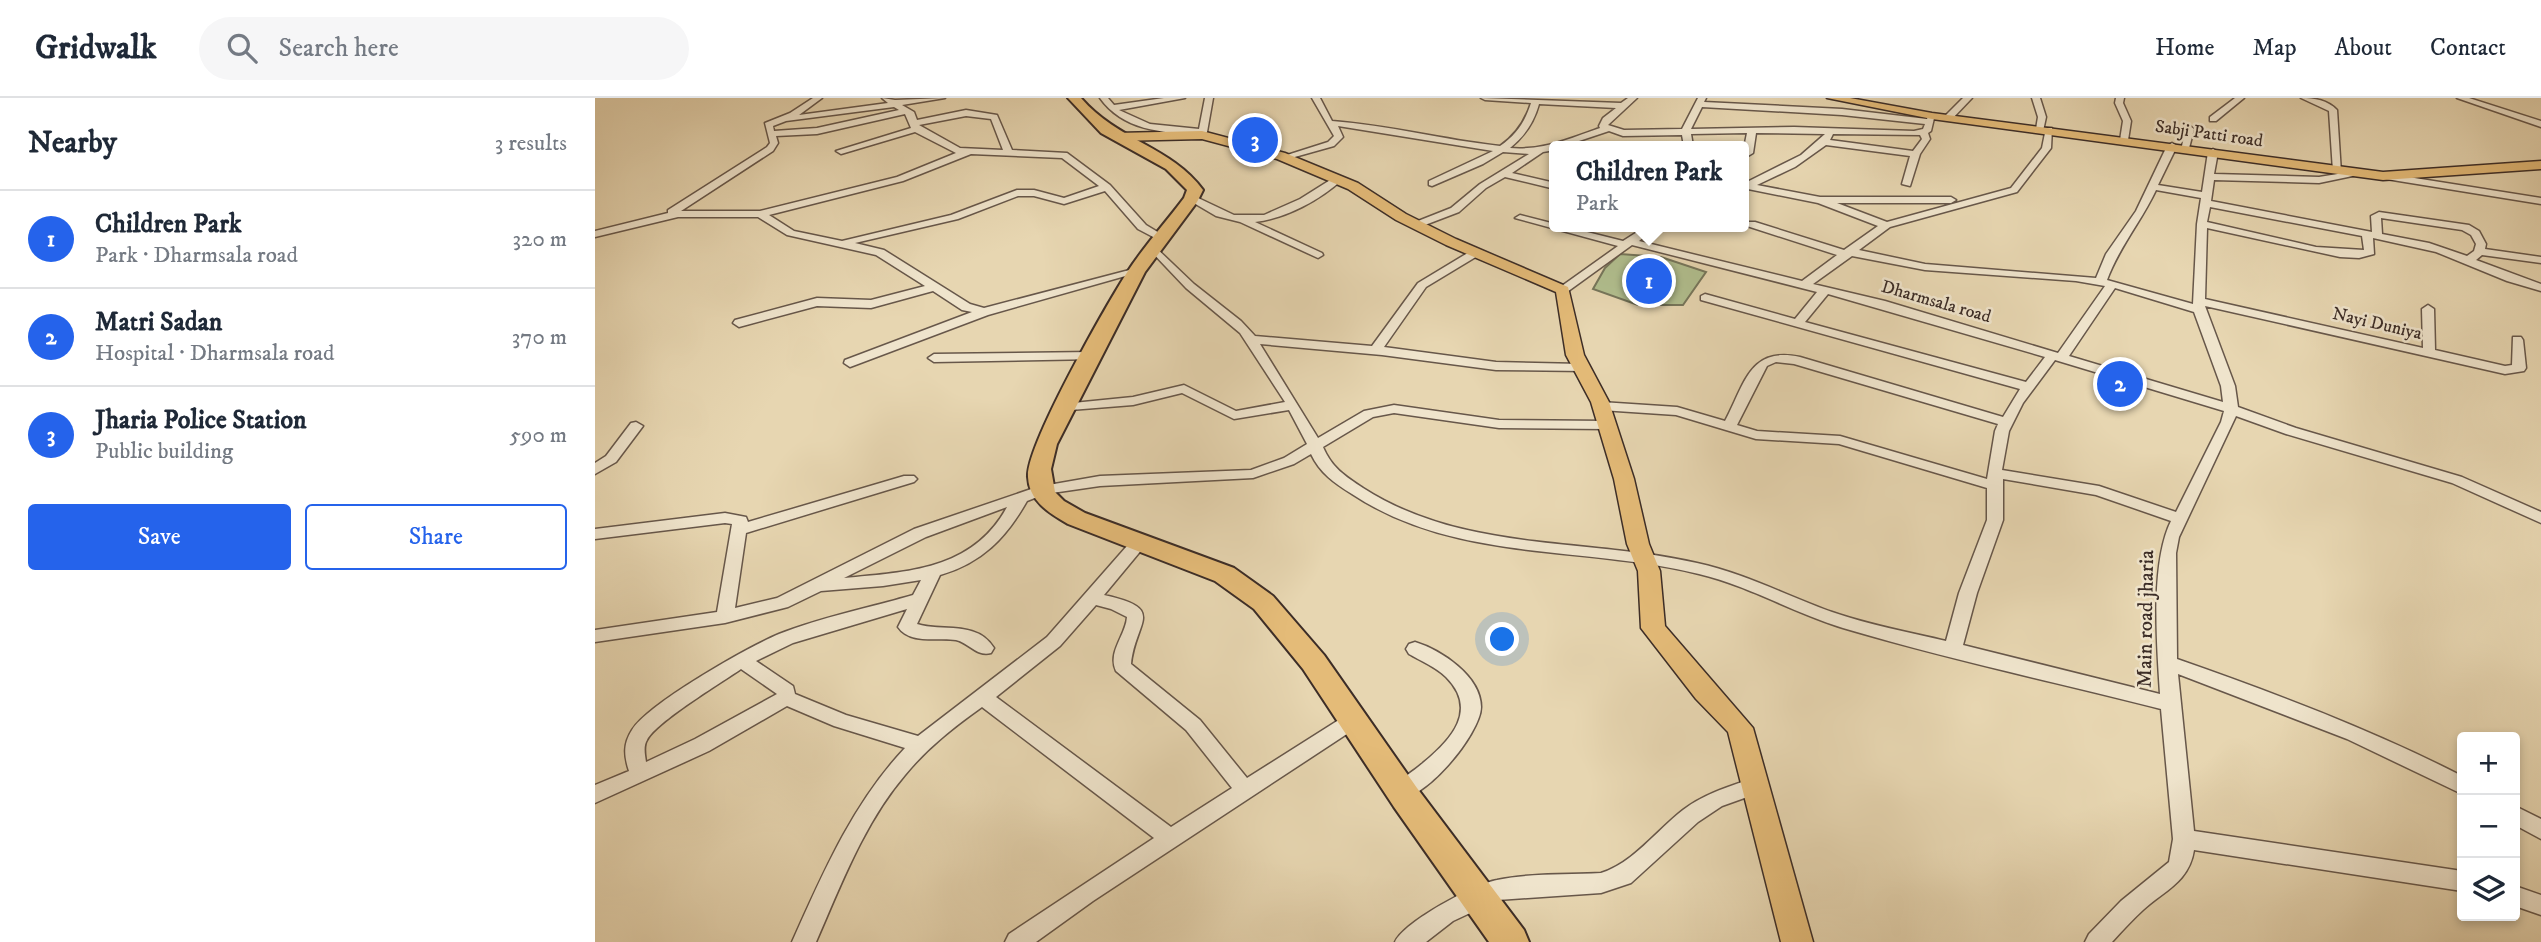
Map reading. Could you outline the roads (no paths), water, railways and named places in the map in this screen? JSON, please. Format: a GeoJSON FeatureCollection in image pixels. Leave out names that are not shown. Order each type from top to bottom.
{"type":"FeatureCollection","features":[{"type":"Feature","properties":{"kind":"highway"},"geometry":{"type":"LineString","coordinates":[[1075,98],[1100,125],[1182,175],[1195,190],[1192,199],[1137,271],[1063,408],[1042,454],[1039,481],[1031,494],[1045,498],[1103,531],[1206,564],[1242,584],[1267,606],[1297,640],[1402,792],[1511,942]]}},
{"type":"Feature","properties":{"kind":"main road","name":"Sabji Patti road"},"geometry":{"type":"LineString","coordinates":[[1832,98],[1931,119],[1948,118],[2045,130],[2383,176],[2541,165]]}},
{"type":"Feature","properties":{"kind":"main road"},"geometry":{"type":"LineString","coordinates":[[1117,137],[1203,133],[1287,158],[1338,179],[1417,225],[1475,253],[1563,290],[1575,355],[1604,416],[1651,585],[1653,628],[1705,692],[1740,728],[1797,942]]}},
{"type":"Feature","properties":{"kind":"street"},"geometry":{"type":"LineString","coordinates":[[666,216],[770,149],[774,143],[768,125],[818,98]]}},
{"type":"Feature","properties":{"kind":"street"},"geometry":{"type":"LineString","coordinates":[[782,119],[818,117],[891,102],[941,98]]}},
{"type":"Feature","properties":{"kind":"street"},"geometry":{"type":"LineString","coordinates":[[1104,98],[1112,108],[1147,126],[1203,133],[1209,98]]}},
{"type":"Feature","properties":{"kind":"street"},"geometry":{"type":"LineString","coordinates":[[1112,108],[1181,98]]}},
{"type":"Feature","properties":{"kind":"street"},"geometry":{"type":"LineString","coordinates":[[1287,158],[1331,144],[1339,137],[1317,98]]}},
{"type":"Feature","properties":{"kind":"street"},"geometry":{"type":"LineString","coordinates":[[1485,98],[1569,100],[1623,106]]}},
{"type":"Feature","properties":{"kind":"street"},"geometry":{"type":"LineString","coordinates":[[1606,129],[1603,126],[1606,120],[1633,98]]}},
{"type":"Feature","properties":{"kind":"street"},"geometry":{"type":"LineString","coordinates":[[1786,98],[1827,135],[1915,154]]}},
{"type":"Feature","properties":{"kind":"street"},"geometry":{"type":"LineString","coordinates":[[1948,118],[1968,98]]}},
{"type":"Feature","properties":{"kind":"street"},"geometry":{"type":"LineString","coordinates":[[1804,285],[1886,225],[2007,192],[2020,185],[2046,148],[2041,108],[2036,98]]}},
{"type":"Feature","properties":{"kind":"street"},"geometry":{"type":"LineString","coordinates":[[2120,98],[2119,103],[2127,121],[2124,140]]}},
{"type":"Feature","properties":{"kind":"street"},"geometry":{"type":"LineString","coordinates":[[2213,119],[2240,98]]}},
{"type":"Feature","properties":{"kind":"street"},"geometry":{"type":"LineString","coordinates":[[2305,98],[2319,99],[2333,110],[2337,170]]}},
{"type":"Feature","properties":{"kind":"street"},"geometry":{"type":"LineString","coordinates":[[2461,98],[2541,124]]}},
{"type":"Feature","properties":{"kind":"street"},"geometry":{"type":"LineString","coordinates":[[1432,183],[1503,150],[1534,115],[1536,101]]}},
{"type":"Feature","properties":{"kind":"street"},"geometry":{"type":"LineString","coordinates":[[1687,141],[1686,131],[1700,101],[1931,119],[1923,134]]}},
{"type":"Feature","properties":{"kind":"street"},"geometry":{"type":"LineString","coordinates":[[891,102],[911,116],[913,125],[954,149],[1060,154],[1107,187],[1157,243],[1251,339],[1292,405],[1320,462],[1337,478],[1373,500],[1445,534],[1546,550],[1698,568],[1808,611],[2168,703]]}},
{"type":"Feature","properties":{"kind":"street"},"geometry":{"type":"LineString","coordinates":[[770,134],[812,132],[906,111]]}},
{"type":"Feature","properties":{"kind":"street"},"geometry":{"type":"LineString","coordinates":[[846,126],[869,131],[913,125],[966,113],[994,117],[1008,152]]}},
{"type":"Feature","properties":{"kind":"street"},"geometry":{"type":"LineString","coordinates":[[1329,123],[1503,150],[1539,152]]}},
{"type":"Feature","properties":{"kind":"street"},"geometry":{"type":"LineString","coordinates":[[841,151],[913,125]]}},
{"type":"Feature","properties":{"kind":"street"},"geometry":{"type":"LineString","coordinates":[[1572,141],[1606,129],[1623,133],[1752,131],[1827,135],[1923,134]]}},
{"type":"Feature","properties":{"kind":"street"},"geometry":{"type":"LineString","coordinates":[[1953,648],[1968,593],[1995,520],[1998,443],[2006,422],[2029,387],[2057,356],[2106,283],[2111,254],[2136,221],[2190,129]]}},
{"type":"Feature","properties":{"kind":"street"},"geometry":{"type":"LineString","coordinates":[[1749,148],[1752,131]]}},
{"type":"Feature","properties":{"kind":"street"},"geometry":{"type":"LineString","coordinates":[[1907,184],[1915,154],[1926,139],[1923,134]]}},
{"type":"Feature","properties":{"kind":"street"},"geometry":{"type":"LineString","coordinates":[[1749,184],[1800,159],[1827,135]]}},
{"type":"Feature","properties":{"kind":"street"},"geometry":{"type":"LineString","coordinates":[[1417,225],[1455,210],[1483,186],[1539,152],[1549,149]]}},
{"type":"Feature","properties":{"kind":"street"},"geometry":{"type":"LineString","coordinates":[[595,234],[666,216],[760,214],[899,179],[970,151]]}},
{"type":"Feature","properties":{"kind":"street"},"geometry":{"type":"LineString","coordinates":[[2213,152],[2202,224],[2199,305],[2228,386],[2231,409]]}},
{"type":"Feature","properties":{"kind":"street"},"geometry":{"type":"LineString","coordinates":[[2209,177],[2319,180],[2362,173]]}},
{"type":"Feature","properties":{"kind":"street"},"geometry":{"type":"LineString","coordinates":[[1505,174],[1549,185]]}},
{"type":"Feature","properties":{"kind":"street"},"geometry":{"type":"LineString","coordinates":[[2383,176],[2541,201]]}},
{"type":"Feature","properties":{"kind":"street"},"geometry":{"type":"LineString","coordinates":[[1242,219],[1262,218],[1289,209],[1338,179]]}},
{"type":"Feature","properties":{"kind":"street"},"geometry":{"type":"LineString","coordinates":[[841,243],[954,218],[1017,193],[1034,192],[1064,201],[1107,187]]}},
{"type":"Feature","properties":{"kind":"street"},"geometry":{"type":"LineString","coordinates":[[1749,187],[1820,200],[1886,225]]}},
{"type":"Feature","properties":{"kind":"street"},"geometry":{"type":"LineString","coordinates":[[2154,187],[2290,219],[2440,249],[2509,281],[2541,288]]}},
{"type":"Feature","properties":{"kind":"street"},"geometry":{"type":"LineString","coordinates":[[1192,199],[1318,255]]}},
{"type":"Feature","properties":{"kind":"street"},"geometry":{"type":"LineString","coordinates":[[1820,200],[1972,200]]}},
{"type":"Feature","properties":{"kind":"street"},"geometry":{"type":"LineString","coordinates":[[760,214],[791,233],[880,252],[966,307],[983,312]]}},
{"type":"Feature","properties":{"kind":"street"},"geometry":{"type":"LineString","coordinates":[[2202,224],[2279,242],[2362,256],[2371,252],[2376,216],[2392,215],[2465,227],[2477,236],[2481,244],[2480,250],[2468,261]]}},
{"type":"Feature","properties":{"kind":"street","name":"Dharmsala road"},"geometry":{"type":"LineString","coordinates":[[1520,218],[1549,225]]}},
{"type":"Feature","properties":{"kind":"street"},"geometry":{"type":"LineString","coordinates":[[2279,242],[2290,219]]}},
{"type":"Feature","properties":{"kind":"street","name":"Nayi Duniya"},"geometry":{"type":"LineString","coordinates":[[1751,224],[1849,254],[1925,267],[2050,275],[2106,283],[2513,370],[2519,368],[2517,340]]}},
{"type":"Feature","properties":{"kind":"street","name":"Dharmsala road"},"geometry":{"type":"LineString","coordinates":[[1582,232],[1825,290],[2057,356],[2231,409],[2291,431],[2458,480],[2541,518]]}},
{"type":"Feature","properties":{"kind":"street"},"geometry":{"type":"LineString","coordinates":[[1563,290],[1643,232]]}},
{"type":"Feature","properties":{"kind":"street"},"geometry":{"type":"LineString","coordinates":[[2480,250],[2541,261]]}},
{"type":"Feature","properties":{"kind":"street"},"geometry":{"type":"LineString","coordinates":[[1376,350],[1423,285],[1475,253]]}},
{"type":"Feature","properties":{"kind":"street"},"geometry":{"type":"LineString","coordinates":[[850,363],[983,312],[1137,271]]}},
{"type":"Feature","properties":{"kind":"street"},"geometry":{"type":"LineString","coordinates":[[739,323],[817,302],[871,304],[935,287]]}},
{"type":"Feature","properties":{"kind":"street"},"geometry":{"type":"LineString","coordinates":[[1797,324],[1825,290]]}},
{"type":"Feature","properties":{"kind":"street"},"geometry":{"type":"LineString","coordinates":[[1705,298],[2029,387]]}},
{"type":"Feature","properties":{"kind":"street"},"geometry":{"type":"LineString","coordinates":[[2428,309],[2430,354]]}},
{"type":"Feature","properties":{"kind":"street"},"geometry":{"type":"LineString","coordinates":[[1251,339],[1376,350],[1505,367],[1581,368]]}},
{"type":"Feature","properties":{"kind":"street"},"geometry":{"type":"LineString","coordinates":[[934,358],[1092,356]]}},
{"type":"Feature","properties":{"kind":"street"},"geometry":{"type":"LineString","coordinates":[[1729,426],[1762,364],[1774,358],[1795,360],[2006,422]]}},
{"type":"Feature","properties":{"kind":"street"},"geometry":{"type":"LineString","coordinates":[[1063,408],[1133,401],[1184,389],[1234,415],[1292,405]]}},
{"type":"Feature","properties":{"kind":"street"},"geometry":{"type":"LineString","coordinates":[[595,636],[725,617],[782,603],[920,533],[1031,494],[1147,478],[1243,476],[1289,461],[1369,414],[1386,409],[1499,424],[1677,411],[1765,436],[1840,440],[1996,480],[2099,491],[2180,519]]}},
{"type":"Feature","properties":{"kind":"street","name":"Main road jharia"},"geometry":{"type":"LineString","coordinates":[[2097,942],[2141,898],[2171,880],[2183,856],[2184,839],[2168,703],[2168,552],[2180,519],[2228,422],[2231,409]]}},
{"type":"Feature","properties":{"kind":"street"},"geometry":{"type":"LineString","coordinates":[[595,470],[611,459],[636,426]]}},
{"type":"Feature","properties":{"kind":"street"},"geometry":{"type":"LineString","coordinates":[[741,529],[909,479]]}},
{"type":"Feature","properties":{"kind":"street"},"geometry":{"type":"LineString","coordinates":[[815,587],[932,573],[957,565],[986,545],[1031,494]]}},
{"type":"Feature","properties":{"kind":"street"},"geometry":{"type":"LineString","coordinates":[[595,534],[725,518],[740,521],[741,529],[725,617]]}},
{"type":"Feature","properties":{"kind":"street"},"geometry":{"type":"LineString","coordinates":[[804,942],[875,800],[920,744],[1044,650],[1140,542]]}},
{"type":"Feature","properties":{"kind":"street"},"geometry":{"type":"LineString","coordinates":[[932,573],[908,622],[911,630],[962,634],[985,648]]}},
{"type":"Feature","properties":{"kind":"street"},"geometry":{"type":"LineString","coordinates":[[1090,598],[1120,604],[1130,610],[1136,618],[1136,629],[1122,655],[1122,666],[1193,725],[1245,790]]}},
{"type":"Feature","properties":{"kind":"street"},"geometry":{"type":"LineString","coordinates":[[640,774],[635,744],[640,733],[666,711],[741,660],[787,638],[921,599]]}},
{"type":"Feature","properties":{"kind":"street"},"geometry":{"type":"LineString","coordinates":[[1402,792],[1457,745],[1467,730],[1471,715],[1463,684],[1452,672],[1415,649]]}},
{"type":"Feature","properties":{"kind":"street"},"geometry":{"type":"LineString","coordinates":[[741,660],[786,691],[786,698]]}},
{"type":"Feature","properties":{"kind":"street"},"geometry":{"type":"LineString","coordinates":[[2167,663],[2276,701],[2353,733],[2457,784]]}},
{"type":"Feature","properties":{"kind":"street"},"geometry":{"type":"LineString","coordinates":[[982,697],[1170,838]]}},
{"type":"Feature","properties":{"kind":"street"},"geometry":{"type":"LineString","coordinates":[[786,698],[841,721],[920,744]]}},
{"type":"Feature","properties":{"kind":"street"},"geometry":{"type":"LineString","coordinates":[[595,794],[702,746],[786,698]]}},
{"type":"Feature","properties":{"kind":"street"},"geometry":{"type":"LineString","coordinates":[[1017,942],[1170,838],[1352,721]]}},
{"type":"Feature","properties":{"kind":"street"},"geometry":{"type":"LineString","coordinates":[[1407,942],[1445,914],[1496,890],[1601,883],[1623,876],[1691,816],[1715,800],[1757,785]]}},
{"type":"Feature","properties":{"kind":"street"},"geometry":{"type":"LineString","coordinates":[[2520,818],[2541,830]]}},
{"type":"Feature","properties":{"kind":"street"},"geometry":{"type":"LineString","coordinates":[[2184,839],[2457,880]]}},
{"type":"Feature","properties":{"kind":"street"},"geometry":{"type":"LineString","coordinates":[[2520,898],[2541,905]]}},
{"type":"Feature","properties":{"kind":"place","name":"Jharia Police Station"},"geometry":{"type":"Point","coordinates":[1255,140]}},
{"type":"Feature","properties":{"kind":"place","name":"Children Park"},"geometry":{"type":"Point","coordinates":[1649,281]}},
{"type":"Feature","properties":{"kind":"place","name":"Matri Sadan"},"geometry":{"type":"Point","coordinates":[2120,384]}}]}
